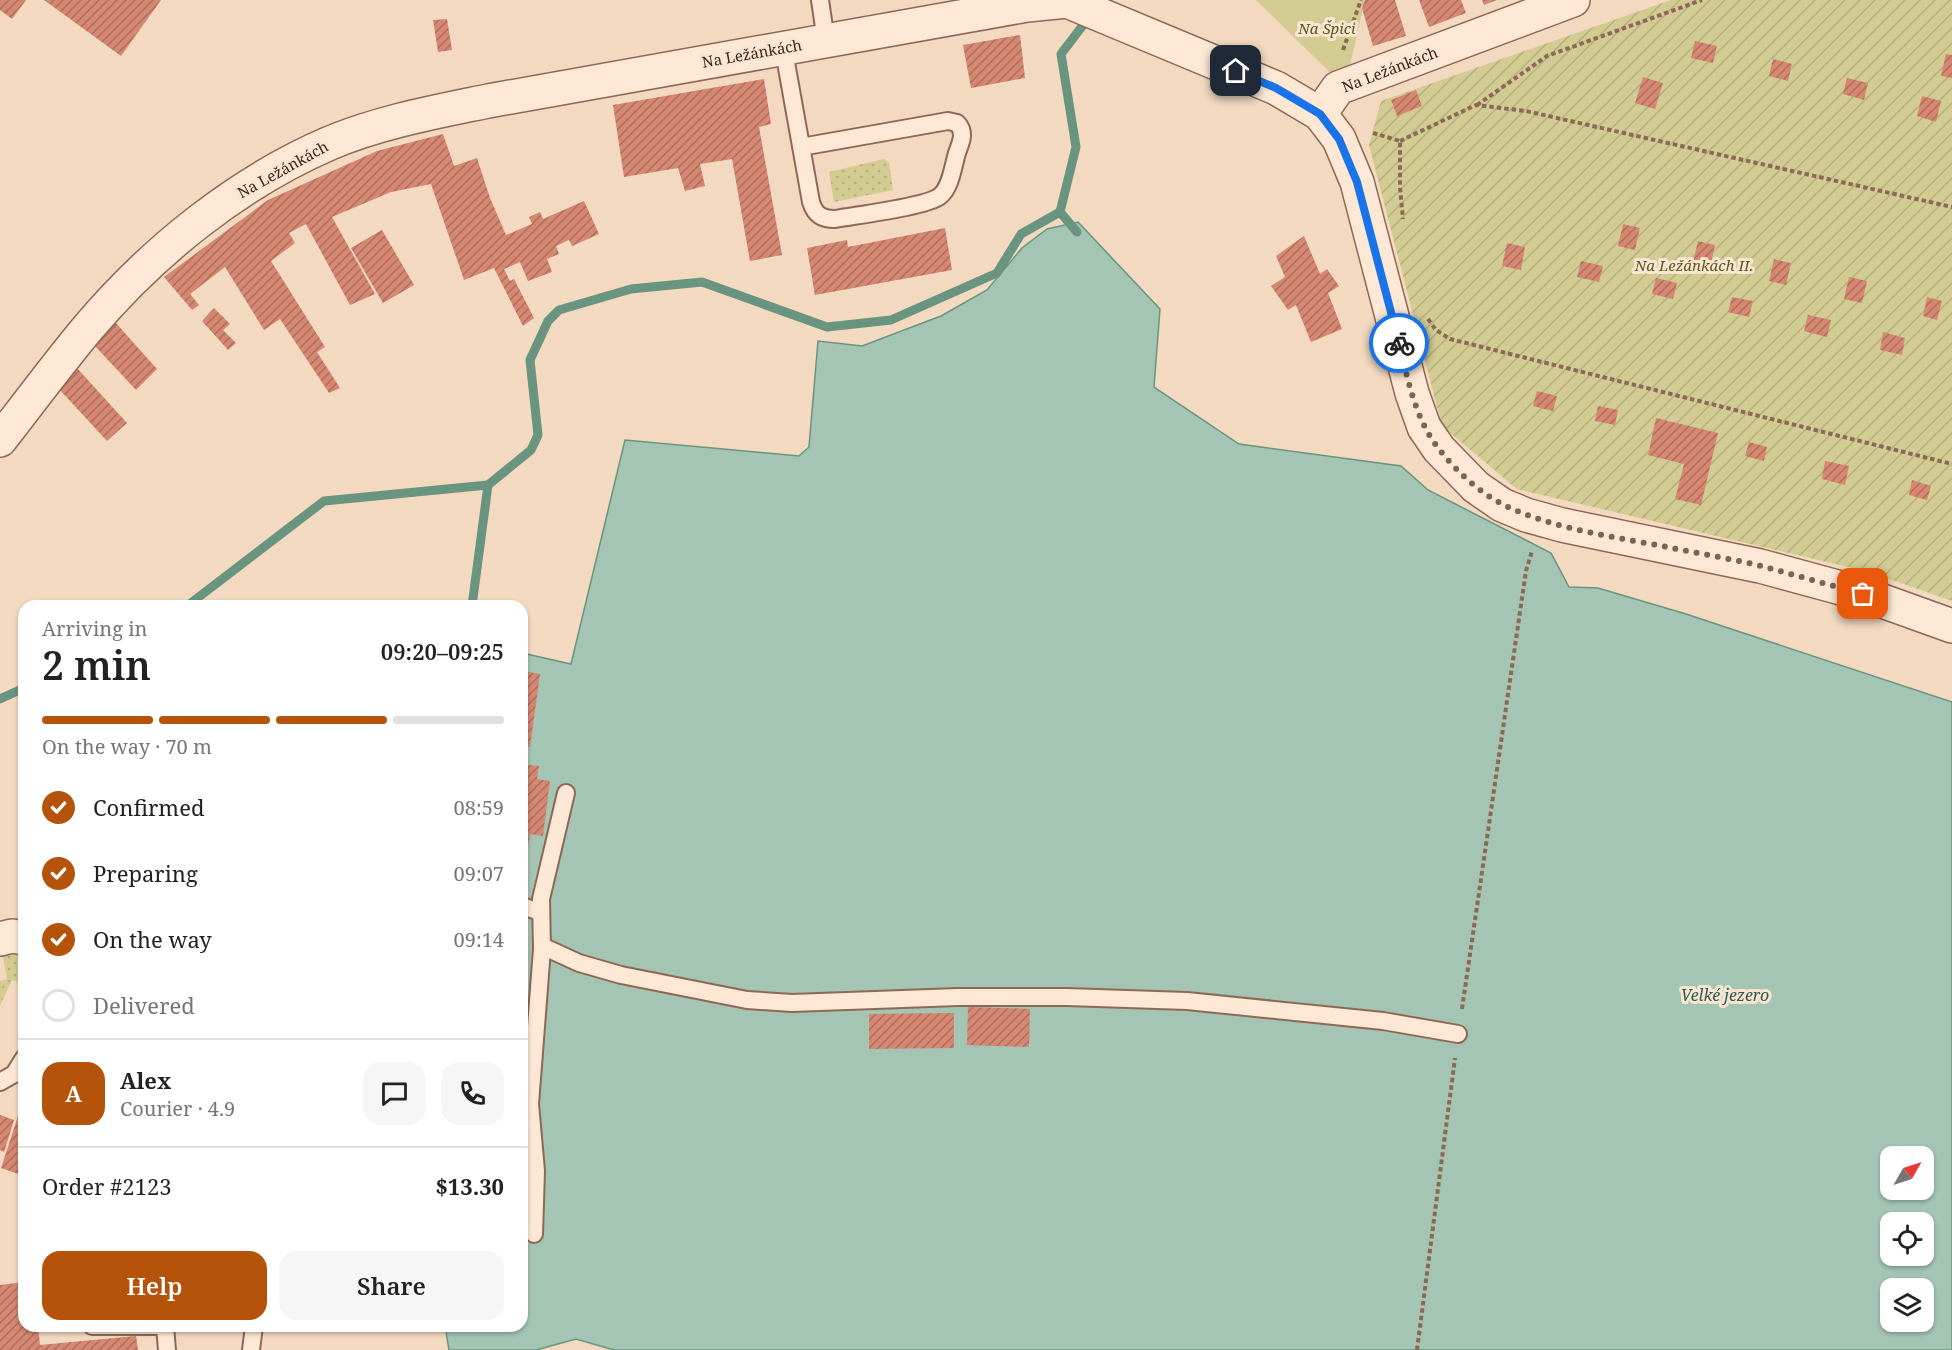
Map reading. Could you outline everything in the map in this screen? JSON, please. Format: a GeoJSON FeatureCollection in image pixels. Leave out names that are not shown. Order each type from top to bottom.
{"type":"FeatureCollection","features":[{"type":"Feature","properties":{"kind":"street","name":"Na Ležánkách"},"geometry":{"type":"LineString","coordinates":[[0,440],[86,330],[135,278],[167,249],[233,197],[296,159],[351,136],[418,116],[488,101],[1027,5],[1067,1],[1276,88],[1320,114],[1338,88],[1573,0]]}},
{"type":"Feature","properties":{"kind":"street"},"geometry":{"type":"LineString","coordinates":[[1320,114],[1339,139],[1357,182],[1412,393],[1424,427],[1438,449],[1476,487],[1502,504],[1544,520],[1760,566],[1863,594],[1952,626]]}},
{"type":"Feature","properties":{"kind":"street"},"geometry":{"type":"LineString","coordinates":[[0,939],[18,937]]}},
{"type":"Feature","properties":{"kind":"lane"},"geometry":{"type":"LineString","coordinates":[[820,0],[826,41]]}},
{"type":"Feature","properties":{"kind":"lane"},"geometry":{"type":"LineString","coordinates":[[784,49],[801,147],[812,206],[822,218],[835,219],[923,203],[940,196],[948,182],[961,140],[962,129],[957,123],[948,121],[801,147]]}},
{"type":"Feature","properties":{"kind":"lane"},"geometry":{"type":"LineString","coordinates":[[534,1234],[536,1165],[530,1104],[542,946],[540,912],[566,793]]}},
{"type":"Feature","properties":{"kind":"lane"},"geometry":{"type":"LineString","coordinates":[[528,908],[540,912]]}},
{"type":"Feature","properties":{"kind":"lane"},"geometry":{"type":"LineString","coordinates":[[542,946],[579,963],[621,975],[747,1000],[792,1003],[958,997],[1187,1001],[1383,1021],[1458,1034]]}},
{"type":"Feature","properties":{"kind":"lane"},"geometry":{"type":"LineString","coordinates":[[0,1082],[14,1074],[18,1068]]}},
{"type":"Feature","properties":{"kind":"lane"},"geometry":{"type":"LineString","coordinates":[[166,1332],[167,1350]]}},
{"type":"Feature","properties":{"kind":"lane"},"geometry":{"type":"LineString","coordinates":[[251,1350],[253,1332]]}},
{"type":"Feature","properties":{"kind":"path"},"geometry":{"type":"LineString","coordinates":[[1372,133],[1401,141],[1476,105],[1547,56],[1702,0]]}},
{"type":"Feature","properties":{"kind":"path"},"geometry":{"type":"LineString","coordinates":[[1476,105],[1526,111],[1952,207]]}},
{"type":"Feature","properties":{"kind":"path"},"geometry":{"type":"LineString","coordinates":[[1401,141],[1400,187],[1403,221]]}},
{"type":"Feature","properties":{"kind":"path"},"geometry":{"type":"LineString","coordinates":[[1426,316],[1436,330],[1450,339],[1952,464]]}},
{"type":"Feature","properties":{"kind":"path"},"geometry":{"type":"LineString","coordinates":[[1417,1350],[1458,1034],[1526,571],[1544,520]]}},
{"type":"Feature","properties":{"kind":"green space","name":"Na Špici"},"geometry":{"type":"Polygon","coordinates":[[[1256,0],[1365,0],[1345,87],[1256,0]]]}},
{"type":"Feature","properties":{"kind":"green space","name":"Na Ležánkách II."},"geometry":{"type":"Polygon","coordinates":[[[1671,0],[1952,0],[1952,601],[1869,572],[1517,489],[1442,426],[1369,145],[1381,101],[1671,0]]]}},
{"type":"Feature","properties":{"kind":"green space"},"geometry":{"type":"Polygon","coordinates":[[[884,159],[889,163],[893,190],[834,202],[829,172],[884,159]]]}},
{"type":"Feature","properties":{"kind":"green space"},"geometry":{"type":"Polygon","coordinates":[[[12,952],[18,956],[18,982],[12,980],[0,1006],[0,981],[7,979],[4,954],[12,952]]]}},
{"type":"Feature","properties":{"kind":"water","name":"Velké jezero"},"geometry":{"type":"Polygon","coordinates":[[[1078,222],[1160,309],[1154,387],[1239,444],[1401,466],[1428,490],[1551,553],[1569,587],[1598,588],[1686,614],[1952,702],[1952,1350],[614,1350],[576,1339],[536,1350],[449,1350],[446,1332],[528,1332],[528,654],[571,664],[625,440],[799,456],[809,447],[818,341],[862,346],[941,316],[987,290],[1022,248],[1047,229],[1078,222]]]}},
{"type":"Feature","properties":{"kind":"building"},"geometry":{"type":"Polygon","coordinates":[[[0,0],[26,0],[12,19],[0,10],[0,0]]]}},
{"type":"Feature","properties":{"kind":"building"},"geometry":{"type":"Polygon","coordinates":[[[44,0],[161,0],[121,56],[44,0]]]}},
{"type":"Feature","properties":{"kind":"building"},"geometry":{"type":"Polygon","coordinates":[[[1365,0],[1395,0],[1406,36],[1373,46],[1362,8],[1365,0]]]}},
{"type":"Feature","properties":{"kind":"building"},"geometry":{"type":"Polygon","coordinates":[[[1419,0],[1461,0],[1466,13],[1429,27],[1419,0]]]}},
{"type":"Feature","properties":{"kind":"building"},"geometry":{"type":"Polygon","coordinates":[[[1482,0],[1497,0],[1484,5],[1482,0]]]}},
{"type":"Feature","properties":{"kind":"building"},"geometry":{"type":"Polygon","coordinates":[[[447,19],[452,50],[438,52],[433,20],[447,19]]]}},
{"type":"Feature","properties":{"kind":"building"},"geometry":{"type":"Polygon","coordinates":[[[1020,35],[1025,78],[971,88],[963,45],[1020,35]]]}},
{"type":"Feature","properties":{"kind":"building"},"geometry":{"type":"Polygon","coordinates":[[[1695,41],[1717,46],[1713,63],[1691,58],[1695,41]]]}},
{"type":"Feature","properties":{"kind":"building"},"geometry":{"type":"Polygon","coordinates":[[[1946,54],[1952,55],[1952,78],[1941,76],[1946,54]]]}},
{"type":"Feature","properties":{"kind":"building"},"geometry":{"type":"Polygon","coordinates":[[[1773,59],[1792,64],[1788,81],[1769,76],[1773,59]]]}},
{"type":"Feature","properties":{"kind":"building"},"geometry":{"type":"Polygon","coordinates":[[[1643,77],[1663,83],[1655,109],[1635,103],[1643,77]]]}},
{"type":"Feature","properties":{"kind":"building"},"geometry":{"type":"Polygon","coordinates":[[[1847,78],[1868,83],[1864,100],[1843,94],[1847,78]]]}},
{"type":"Feature","properties":{"kind":"building"},"geometry":{"type":"Polygon","coordinates":[[[764,79],[771,124],[759,127],[782,255],[750,261],[732,159],[700,164],[705,186],[685,191],[678,168],[624,177],[613,105],[764,79]]]}},
{"type":"Feature","properties":{"kind":"building"},"geometry":{"type":"Polygon","coordinates":[[[1416,90],[1422,106],[1397,116],[1391,100],[1416,90]]]}},
{"type":"Feature","properties":{"kind":"building"},"geometry":{"type":"Polygon","coordinates":[[[1922,96],[1941,101],[1936,122],[1917,116],[1922,96]]]}},
{"type":"Feature","properties":{"kind":"building"},"geometry":{"type":"Polygon","coordinates":[[[443,134],[454,166],[477,158],[490,198],[506,235],[532,224],[529,217],[540,212],[543,219],[584,201],[599,234],[572,246],[569,240],[556,246],[559,254],[547,259],[552,272],[528,281],[520,262],[504,269],[510,281],[514,279],[534,318],[523,326],[494,268],[464,280],[431,184],[391,192],[332,217],[375,294],[350,305],[306,224],[289,233],[295,243],[271,261],[325,347],[317,352],[340,388],[329,393],[280,319],[264,330],[225,267],[190,294],[199,305],[192,310],[164,277],[268,200],[377,151],[443,134]]]}},
{"type":"Feature","properties":{"kind":"building"},"geometry":{"type":"Polygon","coordinates":[[[1623,224],[1640,228],[1635,250],[1618,246],[1623,224]]]}},
{"type":"Feature","properties":{"kind":"building"},"geometry":{"type":"Polygon","coordinates":[[[945,228],[952,270],[815,295],[807,248],[847,240],[848,247],[945,228]]]}},
{"type":"Feature","properties":{"kind":"building"},"geometry":{"type":"Polygon","coordinates":[[[382,230],[414,285],[383,303],[351,248],[382,230]]]}},
{"type":"Feature","properties":{"kind":"building"},"geometry":{"type":"Polygon","coordinates":[[[1304,236],[1320,274],[1327,269],[1339,286],[1328,293],[1342,329],[1311,342],[1296,305],[1288,310],[1271,286],[1285,277],[1276,256],[1304,236]]]}},
{"type":"Feature","properties":{"kind":"building"},"geometry":{"type":"Polygon","coordinates":[[[1698,241],[1715,245],[1710,267],[1693,263],[1698,241]]]}},
{"type":"Feature","properties":{"kind":"building"},"geometry":{"type":"Polygon","coordinates":[[[1507,243],[1525,247],[1521,270],[1502,266],[1507,243]]]}},
{"type":"Feature","properties":{"kind":"building"},"geometry":{"type":"Polygon","coordinates":[[[1774,259],[1791,263],[1786,285],[1769,281],[1774,259]]]}},
{"type":"Feature","properties":{"kind":"building"},"geometry":{"type":"Polygon","coordinates":[[[1581,261],[1603,266],[1599,282],[1577,277],[1581,261]]]}},
{"type":"Feature","properties":{"kind":"building"},"geometry":{"type":"Polygon","coordinates":[[[1849,277],[1867,281],[1862,303],[1844,299],[1849,277]]]}},
{"type":"Feature","properties":{"kind":"building"},"geometry":{"type":"Polygon","coordinates":[[[1656,278],[1677,283],[1673,299],[1652,294],[1656,278]]]}},
{"type":"Feature","properties":{"kind":"building"},"geometry":{"type":"Polygon","coordinates":[[[1732,297],[1753,301],[1749,317],[1728,312],[1732,297]]]}},
{"type":"Feature","properties":{"kind":"building"},"geometry":{"type":"Polygon","coordinates":[[[1927,297],[1942,301],[1937,320],[1923,316],[1927,297]]]}},
{"type":"Feature","properties":{"kind":"building"},"geometry":{"type":"Polygon","coordinates":[[[214,308],[230,324],[223,330],[236,343],[228,350],[202,321],[214,308]]]}},
{"type":"Feature","properties":{"kind":"building"},"geometry":{"type":"Polygon","coordinates":[[[1808,315],[1831,320],[1827,337],[1804,331],[1808,315]]]}},
{"type":"Feature","properties":{"kind":"building"},"geometry":{"type":"Polygon","coordinates":[[[115,322],[157,369],[136,390],[93,344],[115,322]]]}},
{"type":"Feature","properties":{"kind":"building"},"geometry":{"type":"Polygon","coordinates":[[[1883,332],[1905,338],[1902,355],[1880,350],[1883,332]]]}},
{"type":"Feature","properties":{"kind":"building"},"geometry":{"type":"Polygon","coordinates":[[[76,367],[127,423],[107,441],[59,389],[76,367]]]}},
{"type":"Feature","properties":{"kind":"building"},"geometry":{"type":"Polygon","coordinates":[[[1537,391],[1557,396],[1553,411],[1533,406],[1537,391]]]}},
{"type":"Feature","properties":{"kind":"building"},"geometry":{"type":"Polygon","coordinates":[[[1598,406],[1618,410],[1615,425],[1595,421],[1598,406]]]}},
{"type":"Feature","properties":{"kind":"building"},"geometry":{"type":"Polygon","coordinates":[[[1656,418],[1718,433],[1701,505],[1675,499],[1684,464],[1648,455],[1656,418]]]}},
{"type":"Feature","properties":{"kind":"building"},"geometry":{"type":"Polygon","coordinates":[[[1749,442],[1767,447],[1764,461],[1745,456],[1749,442]]]}},
{"type":"Feature","properties":{"kind":"building"},"geometry":{"type":"Polygon","coordinates":[[[1825,461],[1849,466],[1845,485],[1822,479],[1825,461]]]}},
{"type":"Feature","properties":{"kind":"building"},"geometry":{"type":"Polygon","coordinates":[[[1912,480],[1931,486],[1927,500],[1909,495],[1912,480]]]}},
{"type":"Feature","properties":{"kind":"building"},"geometry":{"type":"Polygon","coordinates":[[[528,672],[540,674],[530,747],[528,747],[528,672]]]}},
{"type":"Feature","properties":{"kind":"building"},"geometry":{"type":"Polygon","coordinates":[[[528,765],[539,766],[537,779],[550,781],[543,836],[530,834],[528,848],[528,765]]]}},
{"type":"Feature","properties":{"kind":"building"},"geometry":{"type":"Polygon","coordinates":[[[968,1007],[1030,1009],[1029,1047],[967,1045],[968,1007]]]}},
{"type":"Feature","properties":{"kind":"building"},"geometry":{"type":"Polygon","coordinates":[[[954,1013],[954,1048],[869,1049],[869,1014],[954,1013]]]}},
{"type":"Feature","properties":{"kind":"building"},"geometry":{"type":"Polygon","coordinates":[[[0,1115],[14,1120],[4,1152],[0,1150],[0,1115]]]}},
{"type":"Feature","properties":{"kind":"building"},"geometry":{"type":"Polygon","coordinates":[[[18,1116],[18,1174],[1,1168],[18,1116]]]}},
{"type":"Feature","properties":{"kind":"building"},"geometry":{"type":"Polygon","coordinates":[[[18,1283],[18,1332],[39,1332],[40,1345],[136,1336],[138,1350],[0,1350],[0,1285],[18,1283]]]}},
{"type":"Feature","properties":{"kind":"waterway"},"geometry":{"type":"LineString","coordinates":[[1077,232],[1060,212],[1076,147],[1061,54],[1090,16]]}},
{"type":"Feature","properties":{"kind":"waterway"},"geometry":{"type":"LineString","coordinates":[[195,600],[324,501],[488,485],[531,450],[538,435],[530,360],[548,321],[559,310],[631,289],[702,282],[827,327],[891,320],[997,273],[1021,234],[1060,212]]}},
{"type":"Feature","properties":{"kind":"waterway"},"geometry":{"type":"LineString","coordinates":[[473,600],[488,485]]}},
{"type":"Feature","properties":{"kind":"waterway"},"geometry":{"type":"LineString","coordinates":[[0,699],[18,691]]}},
{"type":"Feature","properties":{"kind":"way so far"},"geometry":{"type":"LineString","coordinates":[[1399,343],[1412,393],[1424,427],[1438,449],[1476,487],[1502,504],[1527,515],[1562,525],[1760,566],[1863,594]]}},
{"type":"Feature","properties":{"kind":"route"},"geometry":{"type":"LineString","coordinates":[[1236,71],[1276,88],[1320,114],[1339,139],[1357,182],[1399,343]]}}]}
